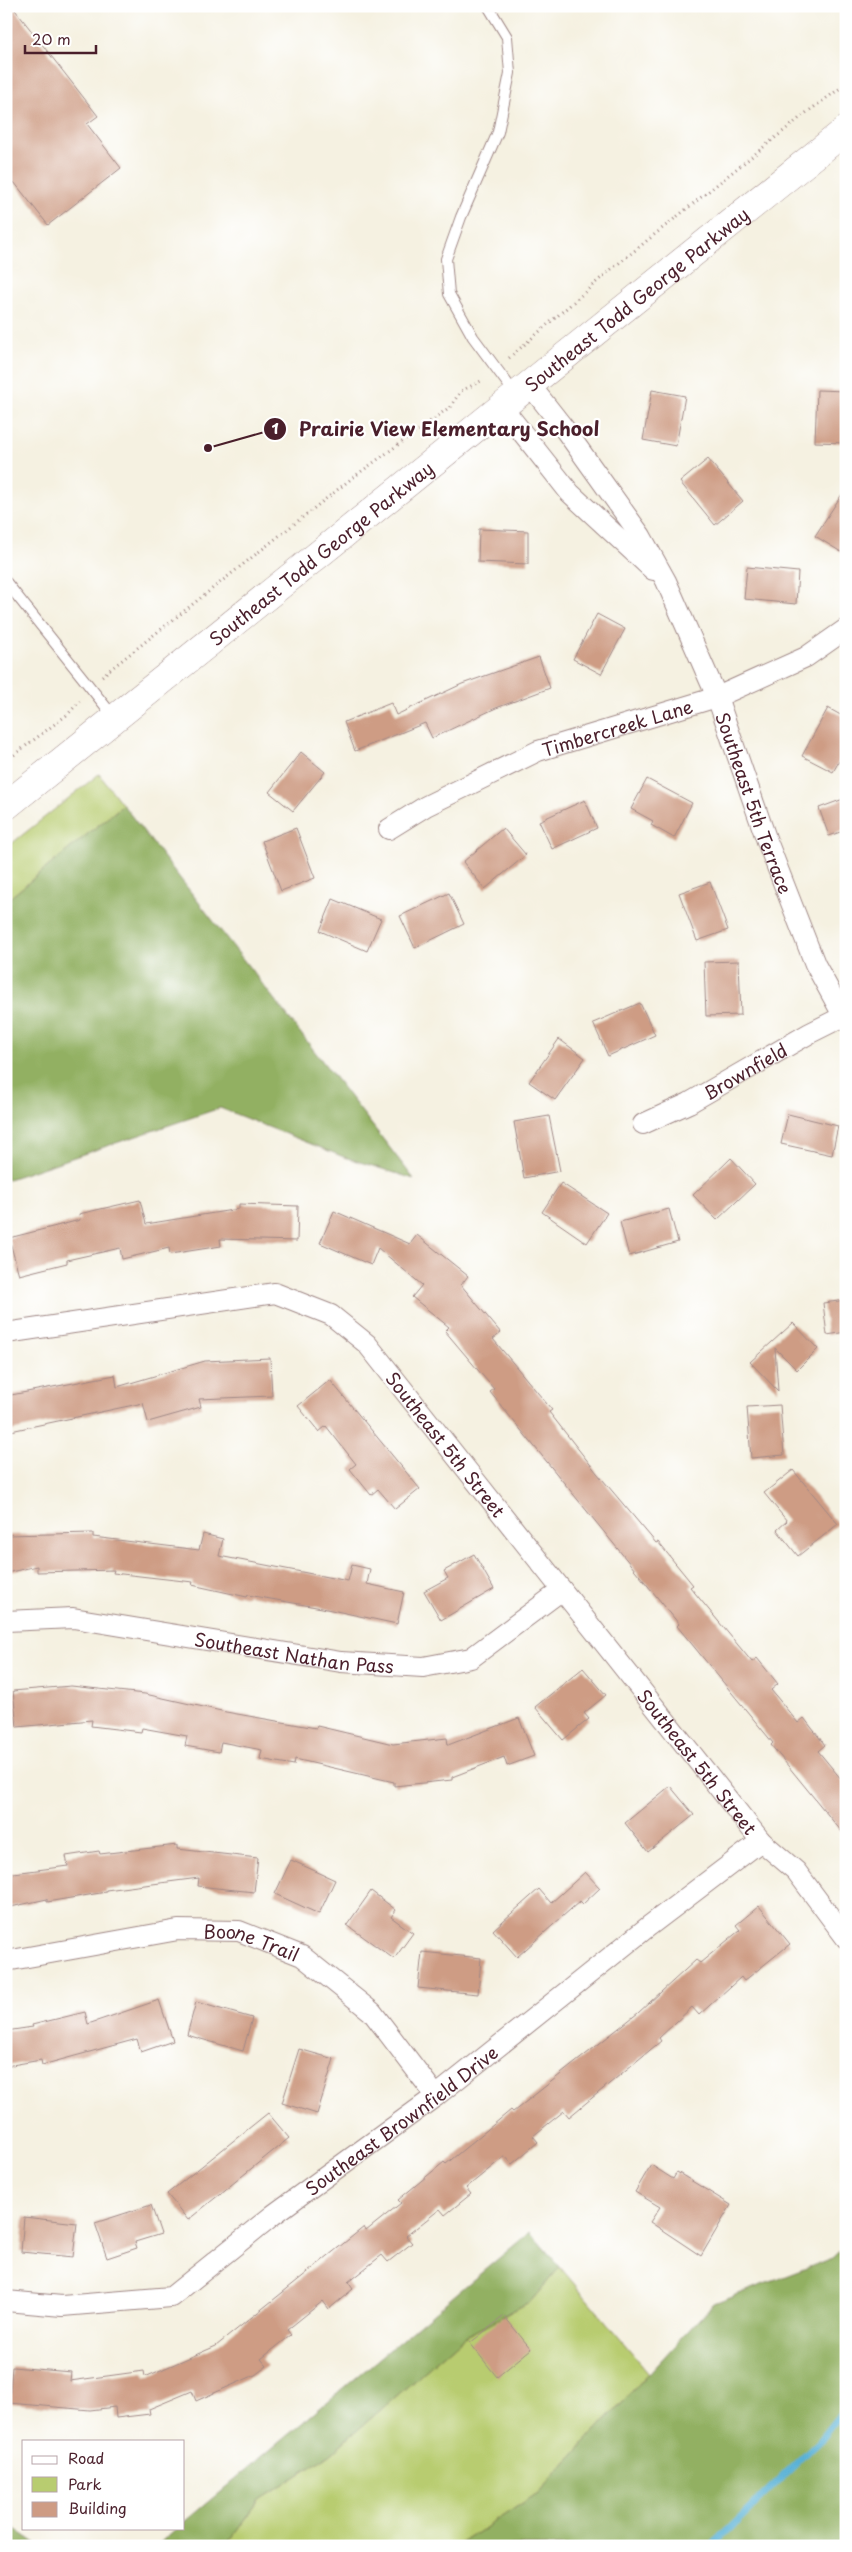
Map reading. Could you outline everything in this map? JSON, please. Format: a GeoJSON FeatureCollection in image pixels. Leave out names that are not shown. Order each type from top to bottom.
{"type":"FeatureCollection","features":[{"type":"Feature","properties":{"kind":"main road","name":"Southeast Todd George Parkway"},"geometry":{"type":"LineString","coordinates":[[6,806],[116,720],[846,130]]}},
{"type":"Feature","properties":{"kind":"street","name":"Southeast 5th Terrace"},"geometry":{"type":"LineString","coordinates":[[516,396],[570,492],[666,581]]}},
{"type":"Feature","properties":{"kind":"street","name":"Southeast 5th Terrace"},"geometry":{"type":"LineString","coordinates":[[516,396],[563,427],[641,536],[666,581],[716,697],[767,841],[815,964],[845,1018]]}},
{"type":"Feature","properties":{"kind":"street","name":"Timbercreek Lane"},"geometry":{"type":"LineString","coordinates":[[389,830],[426,806],[538,751],[716,697],[806,657],[846,629]]}},
{"type":"Feature","properties":{"kind":"street","name":"Brownfield"},"geometry":{"type":"LineString","coordinates":[[643,1124],[689,1103],[810,1033],[845,1018]]}},
{"type":"Feature","properties":{"kind":"street","name":"Southeast 5th Street"},"geometry":{"type":"LineString","coordinates":[[6,1333],[275,1293],[331,1315],[367,1344],[762,1841],[796,1871],[846,1938]]}},
{"type":"Feature","properties":{"kind":"street","name":"Southeast Nathan Pass"},"geometry":{"type":"LineString","coordinates":[[6,1621],[73,1618],[341,1662],[423,1667],[470,1658],[562,1590]]}},
{"type":"Feature","properties":{"kind":"street","name":"Southeast Brownfield Drive"},"geometry":{"type":"LineString","coordinates":[[6,2301],[62,2306],[171,2297],[273,2215],[436,2096],[649,1926],[762,1841]]}},
{"type":"Feature","properties":{"kind":"street","name":"Boone Trail"},"geometry":{"type":"LineString","coordinates":[[6,1961],[178,1930],[239,1932],[302,1956],[372,2012],[436,2096]]}},
{"type":"Feature","properties":{"kind":"lane"},"geometry":{"type":"LineString","coordinates":[[488,6],[507,37],[510,73],[498,132],[461,217],[446,259],[447,277],[449,294],[473,337],[516,396]]}},
{"type":"Feature","properties":{"kind":"lane"},"geometry":{"type":"LineString","coordinates":[[6,582],[116,720]]}},
{"type":"Feature","properties":{"kind":"path"},"geometry":{"type":"LineString","coordinates":[[524,345],[616,266],[806,112],[846,84]]}},
{"type":"Feature","properties":{"kind":"path"},"geometry":{"type":"LineString","coordinates":[[105,672],[351,479],[450,407],[461,391]]}},
{"type":"Feature","properties":{"kind":"path"},"geometry":{"type":"LineString","coordinates":[[6,761],[68,714]]}},
{"type":"Feature","properties":{"kind":"green space"},"geometry":{"type":"Polygon","coordinates":[[[99,774],[123,805],[6,901],[6,848],[99,774]]]}},
{"type":"Feature","properties":{"kind":"green space"},"geometry":{"type":"Polygon","coordinates":[[[123,805],[414,1179],[344,1157],[220,1108],[6,1180],[6,901],[123,805]]]}},
{"type":"Feature","properties":{"kind":"green space"},"geometry":{"type":"Polygon","coordinates":[[[530,2232],[560,2267],[531,2301],[464,2337],[329,2455],[260,2499],[226,2546],[156,2546],[175,2530],[185,2530],[185,2521],[530,2232]]]}},
{"type":"Feature","properties":{"kind":"green space"},"geometry":{"type":"Polygon","coordinates":[[[846,2246],[846,2546],[457,2546],[538,2493],[714,2303],[833,2258],[846,2246]]]}},
{"type":"Feature","properties":{"kind":"green space"},"geometry":{"type":"Polygon","coordinates":[[[560,2267],[649,2373],[538,2493],[457,2546],[226,2546],[260,2499],[329,2455],[464,2337],[531,2301],[560,2267]]]}},
{"type":"Feature","properties":{"kind":"green space"},"geometry":{"type":"Polygon","coordinates":[[[6,2523],[40,2546],[6,2546],[6,2523]]]}},
{"type":"Feature","properties":{"kind":"building"},"geometry":{"type":"Polygon","coordinates":[[[6,6],[12,6],[98,116],[87,124],[121,168],[48,225],[14,182],[6,189],[6,6]]]}},
{"type":"Feature","properties":{"kind":"building"},"geometry":{"type":"Polygon","coordinates":[[[652,390],[685,396],[676,446],[643,440],[652,390]]]}},
{"type":"Feature","properties":{"kind":"building"},"geometry":{"type":"Polygon","coordinates":[[[817,390],[846,391],[846,443],[815,442],[817,390]]]}},
{"type":"Feature","properties":{"kind":"building"},"geometry":{"type":"Polygon","coordinates":[[[708,459],[743,501],[715,525],[680,482],[708,459]]]}},
{"type":"Feature","properties":{"kind":"building"},"geometry":{"type":"Polygon","coordinates":[[[846,488],[846,555],[815,536],[846,488]]]}},
{"type":"Feature","properties":{"kind":"building"},"geometry":{"type":"Polygon","coordinates":[[[479,529],[528,531],[528,564],[478,562],[479,529]]]}},
{"type":"Feature","properties":{"kind":"building"},"geometry":{"type":"Polygon","coordinates":[[[747,567],[798,572],[796,604],[744,599],[747,567]]]}},
{"type":"Feature","properties":{"kind":"building"},"geometry":{"type":"Polygon","coordinates":[[[597,614],[625,629],[601,674],[573,659],[597,614]]]}},
{"type":"Feature","properties":{"kind":"building"},"geometry":{"type":"Polygon","coordinates":[[[539,657],[550,688],[496,708],[432,738],[425,723],[355,751],[344,722],[391,703],[396,715],[462,684],[539,657]]]}},
{"type":"Feature","properties":{"kind":"building"},"geometry":{"type":"Polygon","coordinates":[[[828,708],[846,718],[846,749],[833,772],[802,756],[828,708]]]}},
{"type":"Feature","properties":{"kind":"building"},"geometry":{"type":"Polygon","coordinates":[[[301,752],[325,772],[293,811],[269,792],[301,752]]]}},
{"type":"Feature","properties":{"kind":"building"},"geometry":{"type":"Polygon","coordinates":[[[647,779],[692,803],[674,838],[651,825],[653,821],[631,809],[647,779]]]}},
{"type":"Feature","properties":{"kind":"building"},"geometry":{"type":"Polygon","coordinates":[[[846,798],[846,830],[829,836],[819,808],[846,798]]]}},
{"type":"Feature","properties":{"kind":"building"},"geometry":{"type":"Polygon","coordinates":[[[585,800],[597,828],[552,849],[539,821],[585,800]]]}},
{"type":"Feature","properties":{"kind":"building"},"geometry":{"type":"Polygon","coordinates":[[[296,828],[315,878],[281,891],[262,841],[296,828]]]}},
{"type":"Feature","properties":{"kind":"building"},"geometry":{"type":"Polygon","coordinates":[[[503,828],[526,855],[485,889],[463,862],[503,828]]]}},
{"type":"Feature","properties":{"kind":"building"},"geometry":{"type":"Polygon","coordinates":[[[710,882],[728,930],[697,941],[679,893],[710,882]]]}},
{"type":"Feature","properties":{"kind":"building"},"geometry":{"type":"Polygon","coordinates":[[[449,893],[464,924],[415,948],[400,916],[449,893]]]}},
{"type":"Feature","properties":{"kind":"building"},"geometry":{"type":"Polygon","coordinates":[[[333,899],[381,919],[367,951],[320,931],[333,899]]]}},
{"type":"Feature","properties":{"kind":"building"},"geometry":{"type":"Polygon","coordinates":[[[739,961],[741,1015],[706,1016],[704,962],[739,961]]]}},
{"type":"Feature","properties":{"kind":"building"},"geometry":{"type":"Polygon","coordinates":[[[640,1003],[655,1035],[608,1056],[593,1023],[640,1003]]]}},
{"type":"Feature","properties":{"kind":"building"},"geometry":{"type":"Polygon","coordinates":[[[559,1039],[585,1058],[555,1100],[529,1082],[559,1039]]]}},
{"type":"Feature","properties":{"kind":"building"},"geometry":{"type":"Polygon","coordinates":[[[788,1114],[838,1126],[832,1155],[781,1144],[788,1114]]]}},
{"type":"Feature","properties":{"kind":"building"},"geometry":{"type":"Polygon","coordinates":[[[549,1116],[560,1171],[524,1178],[514,1122],[549,1116]]]}},
{"type":"Feature","properties":{"kind":"building"},"geometry":{"type":"Polygon","coordinates":[[[731,1158],[755,1184],[717,1220],[693,1195],[731,1158]]]}},
{"type":"Feature","properties":{"kind":"building"},"geometry":{"type":"Polygon","coordinates":[[[561,1183],[607,1213],[587,1243],[542,1212],[561,1183]]]}},
{"type":"Feature","properties":{"kind":"building"},"geometry":{"type":"Polygon","coordinates":[[[140,1200],[146,1224],[239,1209],[239,1204],[298,1206],[297,1241],[220,1239],[221,1246],[170,1254],[169,1248],[122,1259],[120,1248],[67,1260],[67,1263],[19,1275],[9,1238],[80,1220],[79,1214],[140,1200]]]}},
{"type":"Feature","properties":{"kind":"building"},"geometry":{"type":"Polygon","coordinates":[[[669,1209],[678,1242],[629,1256],[620,1222],[669,1209]]]}},
{"type":"Feature","properties":{"kind":"building"},"geometry":{"type":"Polygon","coordinates":[[[334,1211],[410,1244],[417,1235],[468,1276],[461,1285],[501,1333],[493,1339],[552,1410],[549,1412],[597,1473],[693,1585],[690,1587],[752,1662],[757,1658],[778,1684],[771,1690],[798,1723],[804,1718],[825,1745],[818,1751],[846,1785],[846,1837],[771,1745],[773,1743],[677,1626],[679,1624],[490,1392],[494,1389],[445,1331],[449,1327],[412,1297],[422,1285],[378,1248],[371,1265],[320,1243],[334,1211]]]}},
{"type":"Feature","properties":{"kind":"building"},"geometry":{"type":"Polygon","coordinates":[[[846,1300],[846,1332],[827,1335],[823,1303],[846,1300]]]}},
{"type":"Feature","properties":{"kind":"building"},"geometry":{"type":"Polygon","coordinates":[[[793,1323],[818,1349],[797,1370],[775,1348],[778,1391],[750,1362],[793,1323]]]}},
{"type":"Feature","properties":{"kind":"building"},"geometry":{"type":"Polygon","coordinates":[[[270,1358],[272,1396],[199,1399],[201,1407],[148,1422],[143,1403],[6,1432],[6,1396],[115,1375],[117,1387],[205,1361],[270,1358]]]}},
{"type":"Feature","properties":{"kind":"building"},"geometry":{"type":"Polygon","coordinates":[[[330,1380],[420,1489],[395,1509],[378,1489],[371,1495],[350,1469],[356,1464],[326,1426],[319,1432],[298,1406],[330,1380]]]}},
{"type":"Feature","properties":{"kind":"building"},"geometry":{"type":"Polygon","coordinates":[[[780,1405],[784,1455],[751,1458],[747,1407],[780,1405]]]}},
{"type":"Feature","properties":{"kind":"building"},"geometry":{"type":"Polygon","coordinates":[[[793,1470],[838,1524],[798,1556],[777,1530],[787,1521],[764,1493],[793,1470]]]}},
{"type":"Feature","properties":{"kind":"building"},"geometry":{"type":"Polygon","coordinates":[[[93,1533],[93,1537],[199,1550],[203,1534],[223,1539],[219,1556],[348,1581],[352,1565],[370,1569],[367,1584],[404,1592],[397,1624],[322,1608],[248,1595],[247,1597],[192,1585],[193,1582],[113,1573],[114,1570],[37,1572],[37,1566],[6,1573],[6,1535],[93,1533]]]}},
{"type":"Feature","properties":{"kind":"building"},"geometry":{"type":"Polygon","coordinates":[[[474,1554],[494,1589],[441,1620],[424,1591],[448,1578],[444,1571],[474,1554]]]}},
{"type":"Feature","properties":{"kind":"building"},"geometry":{"type":"Polygon","coordinates":[[[583,1668],[606,1695],[584,1713],[589,1719],[563,1740],[535,1707],[583,1668]]]}},
{"type":"Feature","properties":{"kind":"building"},"geometry":{"type":"Polygon","coordinates":[[[71,1686],[145,1694],[226,1712],[316,1728],[317,1726],[393,1744],[447,1738],[448,1745],[519,1718],[534,1756],[507,1766],[504,1757],[452,1777],[452,1780],[394,1786],[394,1782],[295,1759],[294,1765],[260,1759],[262,1750],[221,1742],[219,1752],[185,1746],[187,1736],[142,1728],[141,1732],[91,1726],[92,1720],[17,1727],[13,1691],[71,1686]]]}},
{"type":"Feature","properties":{"kind":"building"},"geometry":{"type":"Polygon","coordinates":[[[670,1786],[694,1815],[648,1852],[625,1823],[670,1786]]]}},
{"type":"Feature","properties":{"kind":"building"},"geometry":{"type":"Polygon","coordinates":[[[177,1845],[177,1849],[258,1858],[254,1892],[198,1886],[199,1878],[106,1890],[106,1892],[47,1902],[47,1899],[6,1908],[6,1874],[68,1866],[66,1856],[99,1851],[100,1854],[177,1845]]]}},
{"type":"Feature","properties":{"kind":"building"},"geometry":{"type":"Polygon","coordinates":[[[291,1860],[335,1880],[319,1914],[275,1894],[291,1860]]]}},
{"type":"Feature","properties":{"kind":"building"},"geometry":{"type":"Polygon","coordinates":[[[585,1872],[600,1888],[583,1904],[580,1901],[517,1957],[493,1930],[539,1889],[551,1903],[585,1872]]]}},
{"type":"Feature","properties":{"kind":"building"},"geometry":{"type":"Polygon","coordinates":[[[371,1891],[396,1910],[391,1917],[413,1933],[394,1959],[347,1925],[371,1891]]]}},
{"type":"Feature","properties":{"kind":"building"},"geometry":{"type":"Polygon","coordinates":[[[759,1906],[790,1944],[744,1981],[741,1977],[699,2015],[692,2007],[659,2038],[661,2041],[569,2117],[564,2111],[533,2136],[538,2142],[512,2164],[505,2156],[466,2188],[471,2194],[445,2215],[440,2209],[406,2236],[412,2243],[388,2262],[382,2255],[348,2282],[353,2289],[329,2309],[323,2301],[287,2330],[291,2335],[261,2359],[267,2366],[255,2375],[196,2401],[192,2391],[149,2409],[150,2414],[116,2418],[115,2407],[90,2410],[9,2403],[12,2367],[71,2372],[70,2381],[144,2371],[145,2377],[216,2346],[364,2227],[366,2231],[401,2203],[398,2200],[444,2162],[446,2164],[511,2110],[513,2112],[638,2013],[696,1960],[700,1963],[740,1930],[736,1925],[759,1906]]]}},
{"type":"Feature","properties":{"kind":"building"},"geometry":{"type":"Polygon","coordinates":[[[422,1952],[481,1958],[478,1994],[418,1988],[422,1952]]]}},
{"type":"Feature","properties":{"kind":"building"},"geometry":{"type":"Polygon","coordinates":[[[159,2000],[173,2041],[141,2052],[137,2039],[42,2065],[41,2060],[6,2066],[6,2031],[33,2027],[32,2025],[85,2012],[88,2024],[159,2000]]]}},
{"type":"Feature","properties":{"kind":"building"},"geometry":{"type":"Polygon","coordinates":[[[196,2002],[252,2018],[243,2051],[187,2035],[196,2002]]]}},
{"type":"Feature","properties":{"kind":"building"},"geometry":{"type":"Polygon","coordinates":[[[299,2049],[334,2059],[317,2114],[282,2103],[299,2049]]]}},
{"type":"Feature","properties":{"kind":"building"},"geometry":{"type":"Polygon","coordinates":[[[268,2113],[289,2138],[188,2220],[167,2194],[268,2113]]]}},
{"type":"Feature","properties":{"kind":"building"},"geometry":{"type":"Polygon","coordinates":[[[651,2165],[673,2179],[677,2172],[731,2205],[701,2256],[650,2222],[660,2207],[635,2192],[651,2165]]]}},
{"type":"Feature","properties":{"kind":"building"},"geometry":{"type":"Polygon","coordinates":[[[151,2205],[161,2234],[135,2242],[137,2248],[107,2258],[95,2223],[151,2205]]]}},
{"type":"Feature","properties":{"kind":"building"},"geometry":{"type":"Polygon","coordinates":[[[24,2217],[77,2223],[73,2257],[21,2252],[24,2217]]]}},
{"type":"Feature","properties":{"kind":"building"},"geometry":{"type":"Polygon","coordinates":[[[504,2316],[531,2349],[497,2377],[470,2343],[504,2316]]]}},
{"type":"Feature","properties":{"kind":"waterway"},"geometry":{"type":"LineString","coordinates":[[712,2546],[819,2441],[846,2407]]}},
{"type":"Feature","properties":{"kind":"place","name":"Prairie View Elementary School"},"geometry":{"type":"Point","coordinates":[208,448]}}]}
